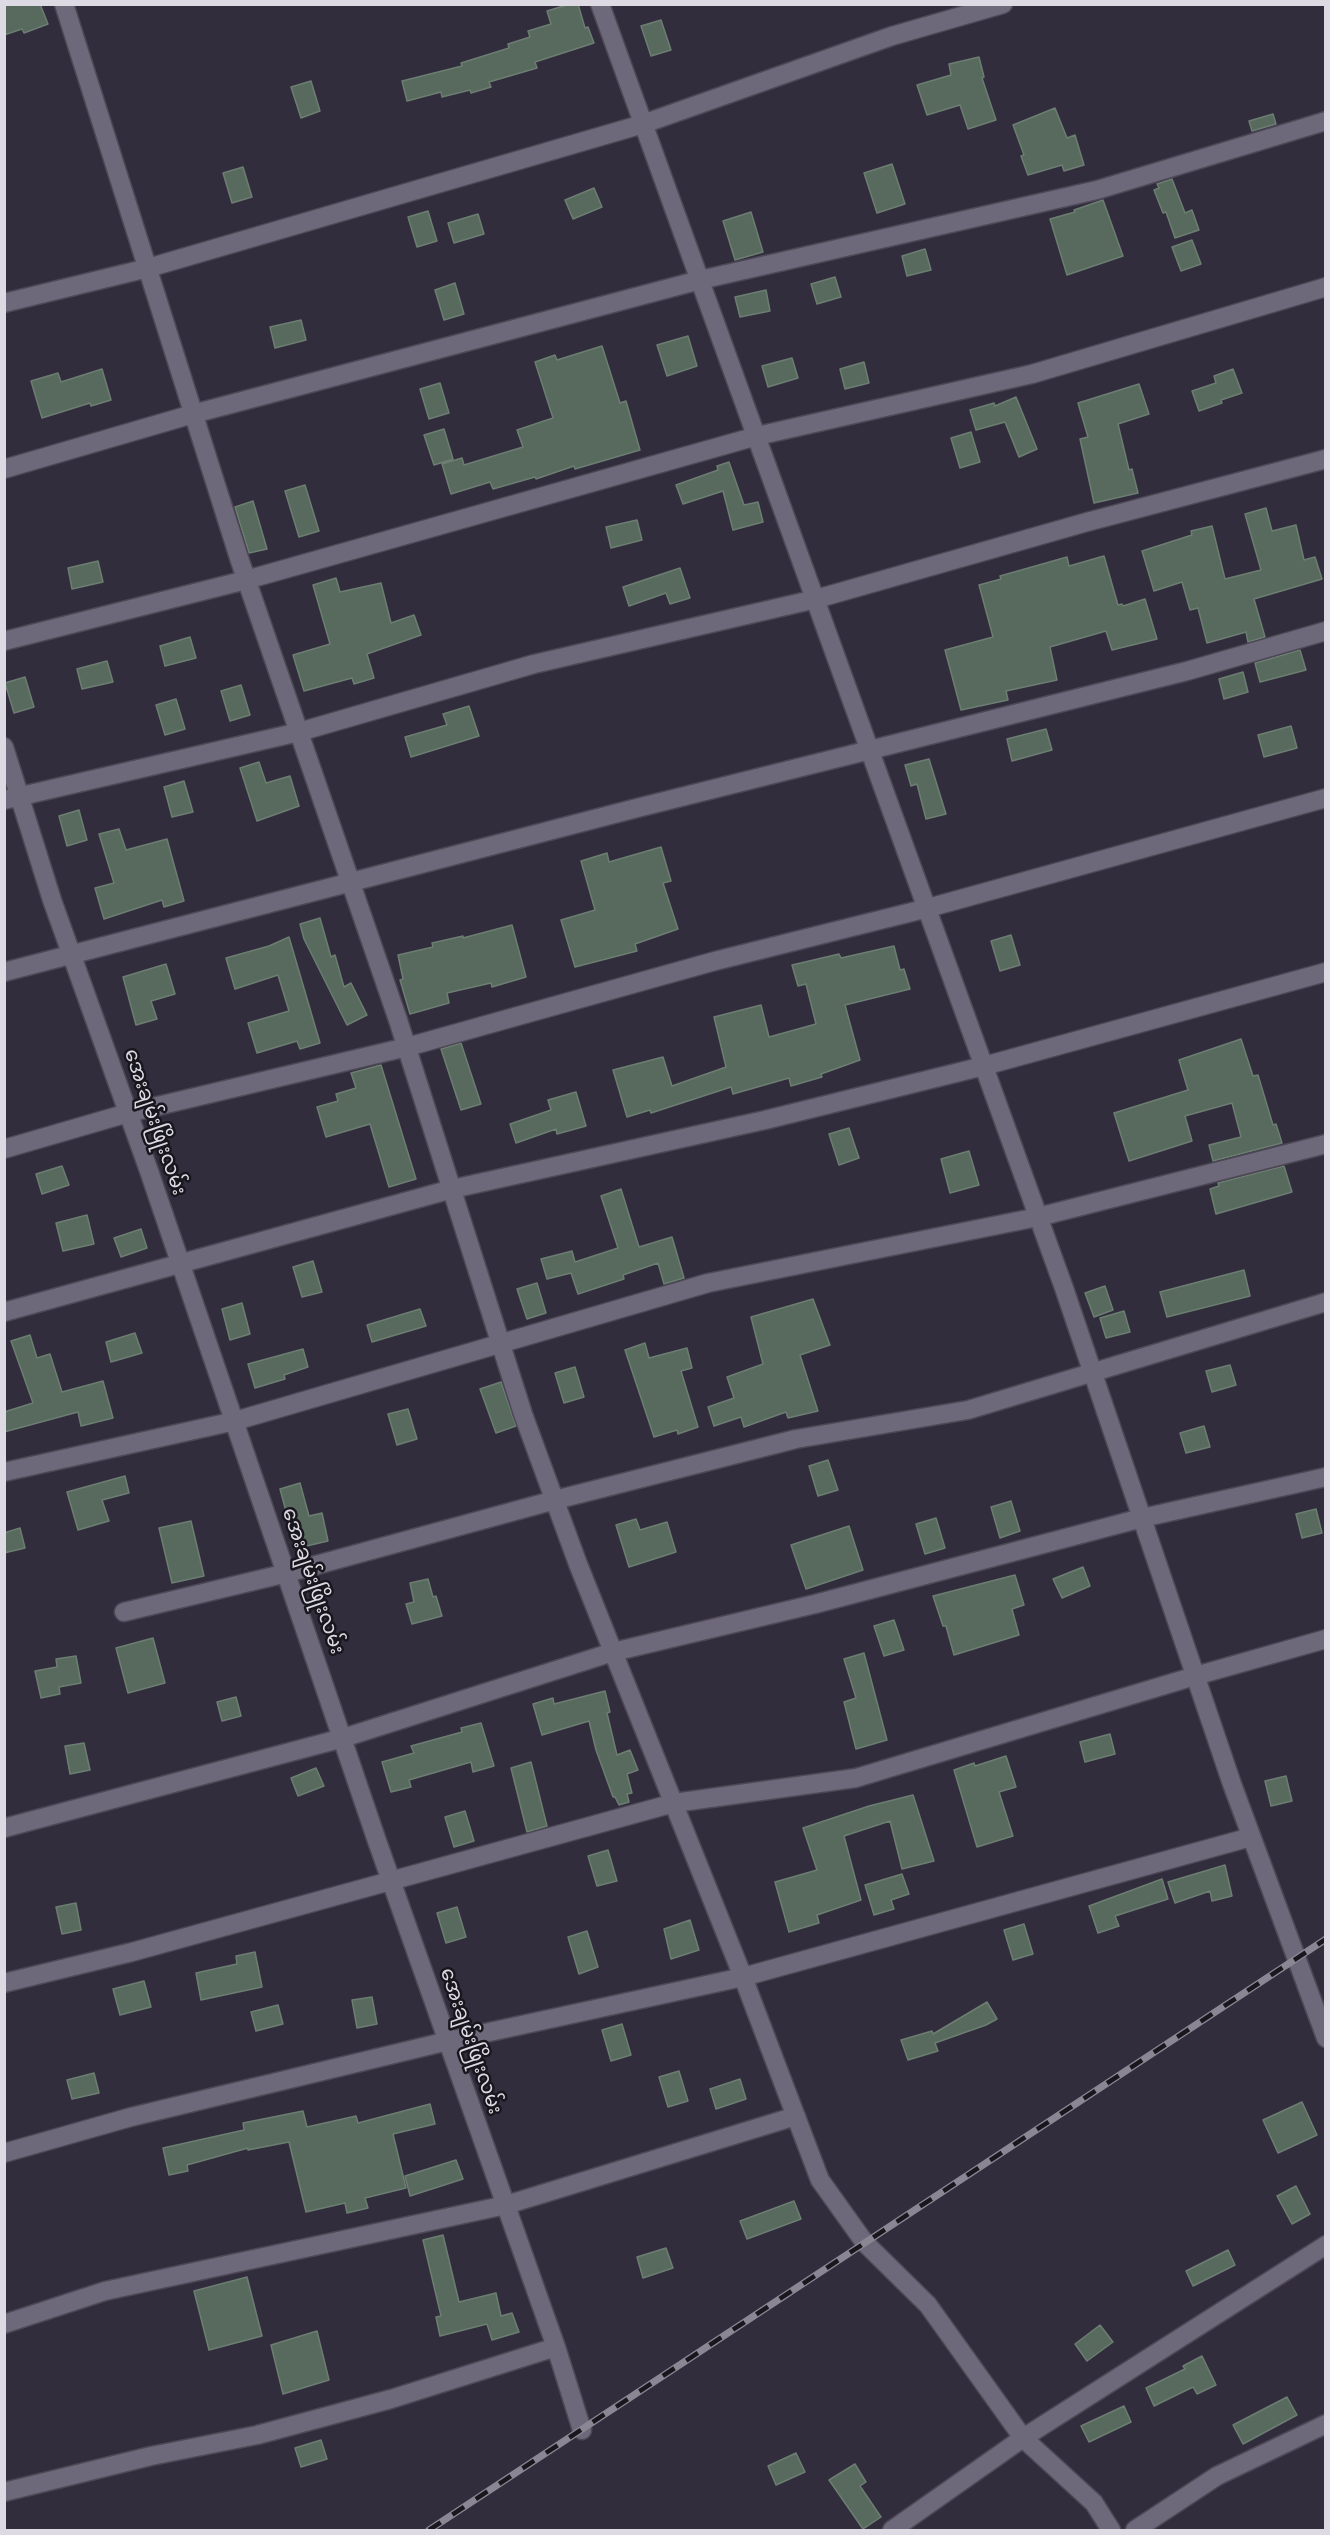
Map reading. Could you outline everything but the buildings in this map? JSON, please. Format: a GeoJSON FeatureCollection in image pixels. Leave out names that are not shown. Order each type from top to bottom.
{"type":"FeatureCollection","features":[{"type":"Feature","properties":{"kind":"street"},"geometry":{"type":"LineString","coordinates":[[64,4],[246,580],[407,1047],[523,1414],[613,1652],[743,1977],[820,2180],[865,2243],[928,2305],[1023,2438],[1094,2504],[1111,2530]]}},
{"type":"Feature","properties":{"kind":"street"},"geometry":{"type":"LineString","coordinates":[[600,4],[928,908],[1092,1371],[1251,1837],[1326,2038]]}},
{"type":"Feature","properties":{"kind":"street"},"geometry":{"type":"LineString","coordinates":[[4,303],[148,268],[644,123],[892,36],[1003,4]]}},
{"type":"Feature","properties":{"kind":"street"},"geometry":{"type":"LineString","coordinates":[[4,469],[193,414],[700,280],[1097,190],[1326,121]]}},
{"type":"Feature","properties":{"kind":"street"},"geometry":{"type":"LineString","coordinates":[[4,641],[246,580],[757,436],[1032,374],[1326,287]]}},
{"type":"Feature","properties":{"kind":"street"},"geometry":{"type":"LineString","coordinates":[[12,798],[299,732],[534,664],[816,599],[1087,522],[1326,459]]}},
{"type":"Feature","properties":{"kind":"street"},"geometry":{"type":"LineString","coordinates":[[4,972],[870,749],[1187,670],[1326,631]]}},
{"type":"Feature","properties":{"kind":"street","name":"အေးချမ်းဖြိုးလမ်း"},"geometry":{"type":"LineString","coordinates":[[4,747],[12,798],[71,953],[181,1264],[391,1879],[556,2347],[582,2430]]}},
{"type":"Feature","properties":{"kind":"street"},"geometry":{"type":"LineString","coordinates":[[4,1149],[128,1113],[407,1047],[715,961],[928,908],[1326,798]]}},
{"type":"Feature","properties":{"kind":"street"},"geometry":{"type":"LineString","coordinates":[[4,1312],[452,1189],[754,1122],[984,1066],[1326,972]]}},
{"type":"Feature","properties":{"kind":"street"},"geometry":{"type":"LineString","coordinates":[[4,1472],[235,1421],[708,1283],[1038,1217],[1326,1144]]}},
{"type":"Feature","properties":{"kind":"street"},"geometry":{"type":"LineString","coordinates":[[124,1612],[287,1573],[555,1500],[796,1439],[968,1410],[1326,1302]]}},
{"type":"Feature","properties":{"kind":"street"},"geometry":{"type":"LineString","coordinates":[[4,1828],[343,1738],[613,1652],[815,1604],[1142,1518],[1326,1477]]}},
{"type":"Feature","properties":{"kind":"street"},"geometry":{"type":"LineString","coordinates":[[4,1983],[132,1952],[674,1803],[856,1778],[1326,1639]]}},
{"type":"Feature","properties":{"kind":"street"},"geometry":{"type":"LineString","coordinates":[[4,2152],[131,2118],[448,2041],[743,1977],[1251,1837]]}},
{"type":"Feature","properties":{"kind":"street"},"geometry":{"type":"LineString","coordinates":[[4,2324],[105,2291],[506,2205],[796,2116]]}},
{"type":"Feature","properties":{"kind":"street"},"geometry":{"type":"LineString","coordinates":[[892,2530],[1023,2438],[1326,2245]]}},
{"type":"Feature","properties":{"kind":"street"},"geometry":{"type":"LineString","coordinates":[[4,2492],[151,2456],[257,2435],[391,2399],[556,2347]]}},
{"type":"Feature","properties":{"kind":"street"},"geometry":{"type":"LineString","coordinates":[[1136,2530],[1217,2476],[1326,2424]]}},
{"type":"Feature","properties":{"kind":"railway"},"geometry":{"type":"LineString","coordinates":[[429,2530],[1326,1939]]}}]}
